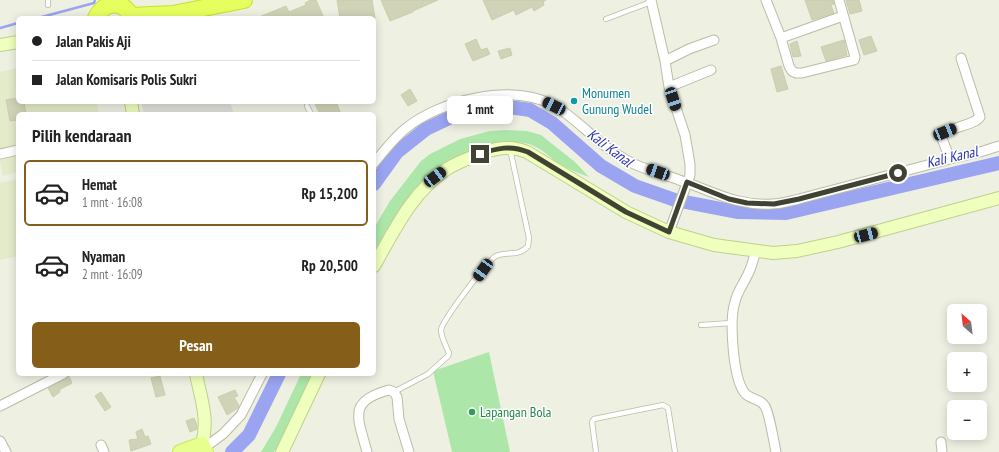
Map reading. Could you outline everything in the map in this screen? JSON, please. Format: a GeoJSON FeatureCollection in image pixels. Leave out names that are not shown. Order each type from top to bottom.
{"type":"FeatureCollection","features":[{"type":"Feature","properties":{"kind":"highway"},"geometry":{"type":"LineString","coordinates":[[99,10],[109,4],[125,10],[168,16],[244,0]]}},
{"type":"Feature","properties":{"kind":"main road"},"geometry":{"type":"LineString","coordinates":[[0,45],[16,42]]}},
{"type":"Feature","properties":{"kind":"main road"},"geometry":{"type":"LineString","coordinates":[[376,263],[405,212],[435,177],[459,162],[494,149],[510,147],[528,152],[621,209],[714,245],[773,253],[797,251],[908,224],[999,198]]}},
{"type":"Feature","properties":{"kind":"main road"},"geometry":{"type":"LineString","coordinates":[[180,452],[205,449],[206,422],[196,376]]}},
{"type":"Feature","properties":{"kind":"main road"},"geometry":{"type":"LineString","coordinates":[[282,452],[318,376]]}},
{"type":"Feature","properties":{"kind":"street"},"geometry":{"type":"LineString","coordinates":[[766,0],[781,38],[789,66],[792,71],[796,73],[852,62],[855,57],[839,0]]}},
{"type":"Feature","properties":{"kind":"street"},"geometry":{"type":"LineString","coordinates":[[651,1],[665,61],[669,87],[685,135],[689,153],[690,175],[670,228]]}},
{"type":"Feature","properties":{"kind":"street"},"geometry":{"type":"LineString","coordinates":[[781,38],[843,16]]}},
{"type":"Feature","properties":{"kind":"street"},"geometry":{"type":"LineString","coordinates":[[665,61],[689,49],[714,40]]}},
{"type":"Feature","properties":{"kind":"street"},"geometry":{"type":"LineString","coordinates":[[950,159],[941,136],[942,134],[978,120],[980,117],[961,58]]}},
{"type":"Feature","properties":{"kind":"street"},"geometry":{"type":"LineString","coordinates":[[669,87],[710,70]]}},
{"type":"Feature","properties":{"kind":"street"},"geometry":{"type":"LineString","coordinates":[[376,161],[401,133],[429,113],[451,104],[479,98],[512,95],[525,96],[545,101],[554,106],[608,148],[630,162],[685,187],[747,203],[774,204],[799,199],[872,181],[999,146]]}},
{"type":"Feature","properties":{"kind":"street"},"geometry":{"type":"LineString","coordinates":[[0,154],[16,150]]}},
{"type":"Feature","properties":{"kind":"street"},"geometry":{"type":"LineString","coordinates":[[756,251],[752,266],[734,302],[732,323],[735,363],[743,391],[747,395],[760,401],[766,408],[776,452]]}},
{"type":"Feature","properties":{"kind":"street"},"geometry":{"type":"LineString","coordinates":[[0,406],[59,376]]}},
{"type":"Feature","properties":{"kind":"street"},"geometry":{"type":"LineString","coordinates":[[205,449],[223,434],[241,415],[261,376]]}},
{"type":"Feature","properties":{"kind":"street"},"geometry":{"type":"LineString","coordinates":[[367,452],[358,417],[359,408],[367,398],[389,390],[394,392],[397,397],[399,419],[409,452]]}},
{"type":"Feature","properties":{"kind":"street"},"geometry":{"type":"LineString","coordinates":[[0,441],[6,452]]}},
{"type":"Feature","properties":{"kind":"street"},"geometry":{"type":"LineString","coordinates":[[941,442],[942,452]]}},
{"type":"Feature","properties":{"kind":"lane"},"geometry":{"type":"LineString","coordinates":[[606,19],[651,1]]}},
{"type":"Feature","properties":{"kind":"lane"},"geometry":{"type":"LineString","coordinates":[[307,106],[310,112]]}},
{"type":"Feature","properties":{"kind":"lane"},"geometry":{"type":"LineString","coordinates":[[394,392],[428,374],[448,356],[449,353],[442,334],[442,326],[489,262],[499,255],[520,252],[528,246],[529,238],[510,147]]}},
{"type":"Feature","properties":{"kind":"lane"},"geometry":{"type":"LineString","coordinates":[[701,325],[732,323]]}},
{"type":"Feature","properties":{"kind":"lane"},"geometry":{"type":"LineString","coordinates":[[596,452],[592,422],[594,419],[663,405],[668,408],[675,452]]}},
{"type":"Feature","properties":{"kind":"shaded area"},"geometry":{"type":"Polygon","coordinates":[[[16,68],[16,104],[97,104],[99,112],[16,112],[16,173],[3,176],[0,160],[0,72],[16,68]]]}},
{"type":"Feature","properties":{"kind":"shaded area"},"geometry":{"type":"Polygon","coordinates":[[[142,104],[231,104],[233,112],[144,112],[142,104]]]}},
{"type":"Feature","properties":{"kind":"shaded area"},"geometry":{"type":"Polygon","coordinates":[[[16,179],[16,256],[0,260],[0,183],[16,179]]]}},
{"type":"Feature","properties":{"kind":"green space"},"geometry":{"type":"Polygon","coordinates":[[[490,131],[527,131],[541,135],[575,162],[589,177],[558,163],[539,149],[525,143],[502,143],[469,151],[450,160],[434,171],[420,184],[396,215],[376,249],[376,225],[390,201],[421,161],[430,154],[460,139],[490,131]]]}},
{"type":"Feature","properties":{"kind":"green space","name":"Lapangan Bola"},"geometry":{"type":"Polygon","coordinates":[[[489,352],[510,452],[452,452],[433,371],[489,352]]]}},
{"type":"Feature","properties":{"kind":"green space"},"geometry":{"type":"Polygon","coordinates":[[[300,376],[315,376],[274,452],[261,452],[276,427],[300,376]]]}},
{"type":"Feature","properties":{"kind":"building"},"geometry":{"type":"Polygon","coordinates":[[[311,0],[316,0],[323,16],[262,16],[286,6],[289,12],[306,5],[305,3],[311,0]]]}},
{"type":"Feature","properties":{"kind":"building"},"geometry":{"type":"Polygon","coordinates":[[[337,0],[372,0],[375,16],[340,16],[337,0]]]}},
{"type":"Feature","properties":{"kind":"building"},"geometry":{"type":"Polygon","coordinates":[[[381,0],[438,0],[390,21],[381,0]]]}},
{"type":"Feature","properties":{"kind":"building"},"geometry":{"type":"Polygon","coordinates":[[[483,0],[546,0],[543,2],[544,5],[534,11],[532,7],[516,15],[514,10],[492,20],[483,0]]]}},
{"type":"Feature","properties":{"kind":"building"},"geometry":{"type":"Polygon","coordinates":[[[805,0],[833,0],[834,4],[831,5],[834,13],[812,20],[805,0]]]}},
{"type":"Feature","properties":{"kind":"building"},"geometry":{"type":"Polygon","coordinates":[[[846,0],[859,0],[862,11],[850,14],[846,0]]]}},
{"type":"Feature","properties":{"kind":"building"},"geometry":{"type":"Polygon","coordinates":[[[871,36],[877,51],[864,55],[859,40],[871,36]]]}},
{"type":"Feature","properties":{"kind":"building"},"geometry":{"type":"Polygon","coordinates":[[[476,39],[481,50],[487,48],[490,54],[473,61],[465,44],[476,39]]]}},
{"type":"Feature","properties":{"kind":"building"},"geometry":{"type":"Polygon","coordinates":[[[844,40],[847,55],[826,61],[821,47],[844,40]]]}},
{"type":"Feature","properties":{"kind":"building"},"geometry":{"type":"Polygon","coordinates":[[[797,41],[801,56],[793,57],[790,44],[797,41]]]}},
{"type":"Feature","properties":{"kind":"building"},"geometry":{"type":"Polygon","coordinates":[[[510,48],[512,55],[501,59],[498,51],[510,48]]]}},
{"type":"Feature","properties":{"kind":"building"},"geometry":{"type":"Polygon","coordinates":[[[781,66],[788,89],[777,92],[771,69],[781,66]]]}},
{"type":"Feature","properties":{"kind":"building"},"geometry":{"type":"Polygon","coordinates":[[[410,89],[417,101],[408,106],[401,95],[410,89]]]}},
{"type":"Feature","properties":{"kind":"building"},"geometry":{"type":"Polygon","coordinates":[[[16,98],[16,104],[24,104],[26,112],[16,112],[16,120],[10,121],[6,100],[16,98]]]}},
{"type":"Feature","properties":{"kind":"building"},"geometry":{"type":"Polygon","coordinates":[[[315,104],[337,104],[340,112],[319,112],[315,104]]]}},
{"type":"Feature","properties":{"kind":"building"},"geometry":{"type":"Polygon","coordinates":[[[69,376],[72,383],[59,390],[60,392],[53,397],[48,388],[69,376]]]}},
{"type":"Feature","properties":{"kind":"building"},"geometry":{"type":"Polygon","coordinates":[[[160,376],[165,395],[156,397],[151,378],[160,376]]]}},
{"type":"Feature","properties":{"kind":"building"},"geometry":{"type":"Polygon","coordinates":[[[235,390],[238,396],[234,397],[239,406],[227,415],[218,397],[235,390]]]}},
{"type":"Feature","properties":{"kind":"building"},"geometry":{"type":"Polygon","coordinates":[[[101,392],[111,407],[105,411],[95,396],[101,392]]]}},
{"type":"Feature","properties":{"kind":"building"},"geometry":{"type":"Polygon","coordinates":[[[194,418],[197,429],[190,432],[186,421],[194,418]]]}},
{"type":"Feature","properties":{"kind":"building"},"geometry":{"type":"Polygon","coordinates":[[[142,429],[145,437],[148,436],[151,444],[131,451],[129,440],[138,439],[136,432],[142,429]]]}},
{"type":"Feature","properties":{"kind":"waterway"},"geometry":{"type":"LineString","coordinates":[[45,16],[94,3],[95,0]]}},
{"type":"Feature","properties":{"kind":"waterway"},"geometry":{"type":"LineString","coordinates":[[0,28],[16,24]]}},
{"type":"Feature","properties":{"kind":"waterway","name":"Kali Kanal"},"geometry":{"type":"LineString","coordinates":[[376,181],[397,152],[426,129],[460,113],[502,106],[530,110],[552,123],[601,166],[635,186],[675,200],[737,212],[786,213],[999,163]]}},
{"type":"Feature","properties":{"kind":"waterway","name":"Kali Kanal"},"geometry":{"type":"LineString","coordinates":[[232,452],[249,435],[278,376]]}},
{"type":"Feature","properties":{"kind":"place","name":"Monumen Gunung Wudel"},"geometry":{"type":"Point","coordinates":[574,101]}},
{"type":"Feature","properties":{"kind":"place","name":"Lapangan Bola"},"geometry":{"type":"Point","coordinates":[472,412]}},
{"type":"Feature","properties":{"kind":"route"},"geometry":{"type":"LineString","coordinates":[[480,154],[494,149],[510,147],[528,152],[610,203],[669,232],[687,182],[729,199],[747,203],[774,204],[872,181],[898,173]]}}]}
